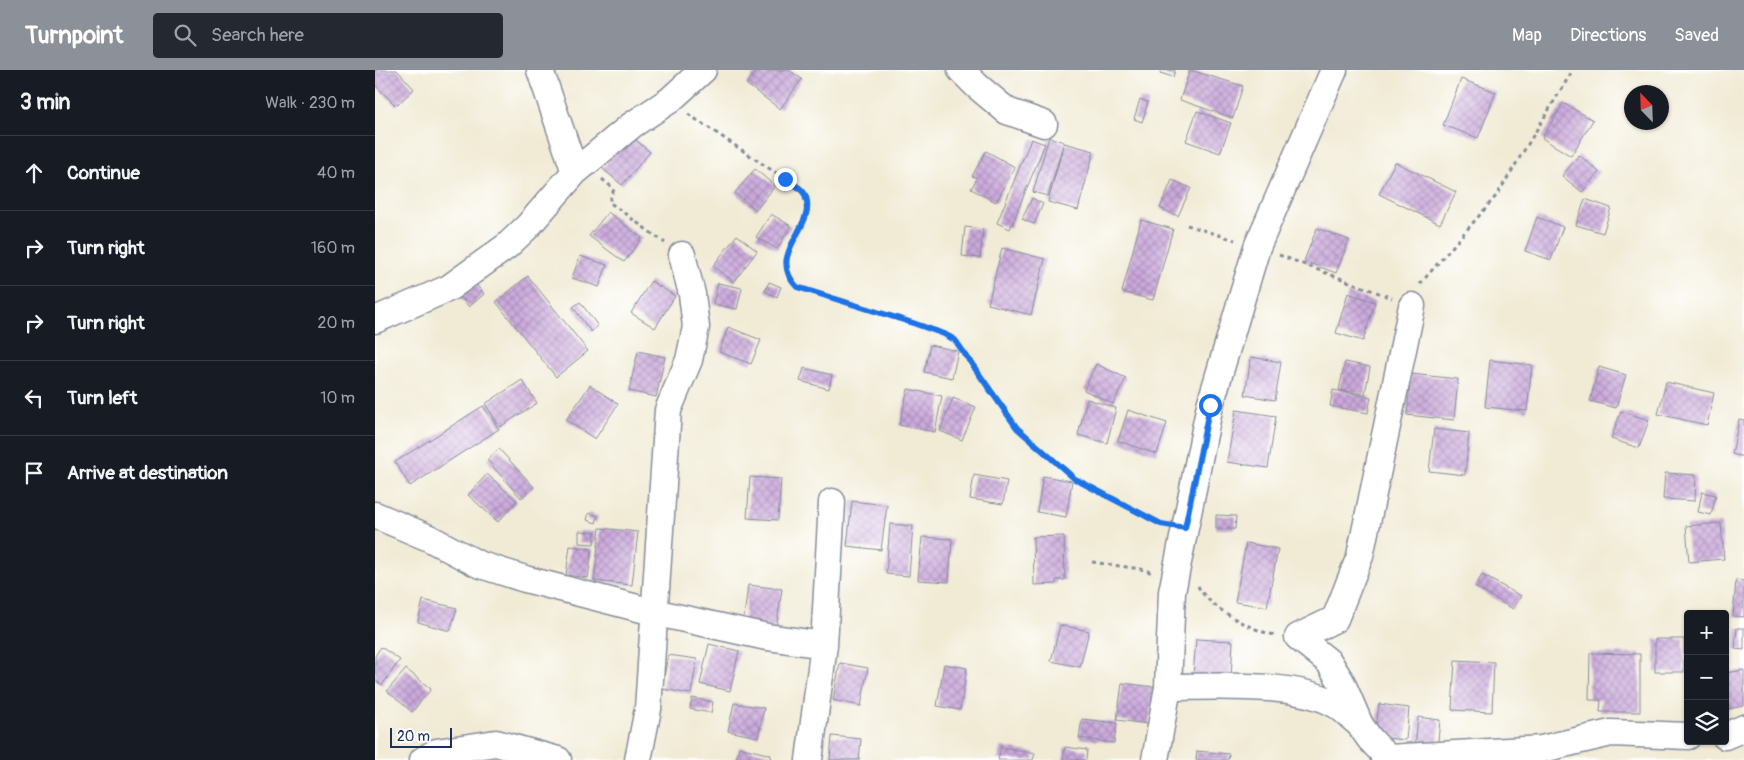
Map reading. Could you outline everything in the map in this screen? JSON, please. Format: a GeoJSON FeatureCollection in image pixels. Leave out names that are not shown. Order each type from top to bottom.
{"type":"FeatureCollection","features":[{"type":"Feature","properties":{"kind":"street"},"geometry":{"type":"LineString","coordinates":[[540,70],[579,168]]}},
{"type":"Feature","properties":{"kind":"street"},"geometry":{"type":"LineString","coordinates":[[375,320],[449,288],[507,246],[527,227],[579,168],[632,125],[670,100],[703,70]]}},
{"type":"Feature","properties":{"kind":"street"},"geometry":{"type":"LineString","coordinates":[[961,70],[1007,111],[1044,124]]}},
{"type":"Feature","properties":{"kind":"street"},"geometry":{"type":"LineString","coordinates":[[1155,760],[1168,687],[1172,592],[1210,405],[1257,247],[1334,70]]}},
{"type":"Feature","properties":{"kind":"street"},"geometry":{"type":"LineString","coordinates":[[638,760],[648,709],[668,410],[689,360],[695,327],[693,294],[682,255]]}},
{"type":"Feature","properties":{"kind":"street"},"geometry":{"type":"LineString","coordinates":[[1407,298],[1359,556],[1352,580],[1335,620],[1298,637],[1329,662],[1342,683],[1360,725],[1386,759],[1511,756],[1611,733],[1684,736]]}},
{"type":"Feature","properties":{"kind":"street"},"geometry":{"type":"LineString","coordinates":[[809,760],[824,645],[832,502]]}},
{"type":"Feature","properties":{"kind":"street"},"geometry":{"type":"LineString","coordinates":[[375,515],[420,534],[478,564],[653,612],[767,636],[824,645]]}},
{"type":"Feature","properties":{"kind":"street"},"geometry":{"type":"LineString","coordinates":[[1168,687],[1280,690],[1312,696],[1337,706],[1360,725]]}},
{"type":"Feature","properties":{"kind":"street"},"geometry":{"type":"LineString","coordinates":[[1729,734],[1744,728]]}},
{"type":"Feature","properties":{"kind":"street"},"geometry":{"type":"LineString","coordinates":[[423,760],[436,752],[496,743],[558,760]]}},
{"type":"Feature","properties":{"kind":"path"},"geometry":{"type":"LineString","coordinates":[[1187,225],[1407,298],[1497,195],[1573,70]]}},
{"type":"Feature","properties":{"kind":"path"},"geometry":{"type":"LineString","coordinates":[[670,100],[712,132],[800,189],[806,198],[805,212],[784,265],[787,277],[797,287],[913,323],[955,340],[1017,428],[1075,479],[1161,524],[1185,528]]}},
{"type":"Feature","properties":{"kind":"path"},"geometry":{"type":"LineString","coordinates":[[579,168],[614,188],[609,202],[682,255]]}},
{"type":"Feature","properties":{"kind":"path"},"geometry":{"type":"LineString","coordinates":[[1092,562],[1147,570],[1172,592]]}},
{"type":"Feature","properties":{"kind":"path"},"geometry":{"type":"LineString","coordinates":[[1196,582],[1199,590],[1228,616],[1265,633],[1301,639]]}},
{"type":"Feature","properties":{"kind":"building"},"geometry":{"type":"Polygon","coordinates":[[[375,70],[397,70],[414,89],[396,106],[375,85],[375,70]]]}},
{"type":"Feature","properties":{"kind":"building"},"geometry":{"type":"Polygon","coordinates":[[[757,70],[789,70],[802,79],[780,109],[746,84],[757,70]]]}},
{"type":"Feature","properties":{"kind":"building"},"geometry":{"type":"Polygon","coordinates":[[[1161,70],[1175,70],[1173,77],[1160,73],[1161,70]]]}},
{"type":"Feature","properties":{"kind":"building"},"geometry":{"type":"Polygon","coordinates":[[[1190,70],[1243,86],[1233,118],[1180,100],[1190,70]]]}},
{"type":"Feature","properties":{"kind":"building"},"geometry":{"type":"Polygon","coordinates":[[[1461,79],[1496,92],[1478,138],[1443,125],[1461,79]]]}},
{"type":"Feature","properties":{"kind":"building"},"geometry":{"type":"Polygon","coordinates":[[[1140,99],[1148,102],[1142,122],[1134,119],[1140,99]]]}},
{"type":"Feature","properties":{"kind":"building"},"geometry":{"type":"Polygon","coordinates":[[[1563,103],[1593,120],[1571,156],[1542,138],[1563,103]]]}},
{"type":"Feature","properties":{"kind":"building"},"geometry":{"type":"Polygon","coordinates":[[[1197,111],[1231,123],[1220,153],[1186,141],[1197,111]]]}},
{"type":"Feature","properties":{"kind":"building"},"geometry":{"type":"Polygon","coordinates":[[[630,135],[650,152],[622,185],[602,168],[630,135]]]}},
{"type":"Feature","properties":{"kind":"building"},"geometry":{"type":"Polygon","coordinates":[[[1049,137],[1064,142],[1048,196],[1033,192],[1049,137]]]}},
{"type":"Feature","properties":{"kind":"building"},"geometry":{"type":"Polygon","coordinates":[[[1031,139],[1045,144],[1010,229],[997,223],[1031,139]]]}},
{"type":"Feature","properties":{"kind":"building"},"geometry":{"type":"Polygon","coordinates":[[[1064,143],[1094,151],[1078,210],[1048,202],[1064,143]]]}},
{"type":"Feature","properties":{"kind":"building"},"geometry":{"type":"Polygon","coordinates":[[[986,151],[1015,167],[996,202],[971,189],[977,178],[972,176],[986,151]]]}},
{"type":"Feature","properties":{"kind":"building"},"geometry":{"type":"Polygon","coordinates":[[[1579,155],[1599,172],[1582,192],[1562,176],[1579,155]]]}},
{"type":"Feature","properties":{"kind":"building"},"geometry":{"type":"Polygon","coordinates":[[[1395,162],[1456,192],[1440,224],[1379,194],[1395,162]]]}},
{"type":"Feature","properties":{"kind":"building"},"geometry":{"type":"Polygon","coordinates":[[[755,169],[775,186],[756,210],[735,193],[755,169]]]}},
{"type":"Feature","properties":{"kind":"building"},"geometry":{"type":"Polygon","coordinates":[[[1172,180],[1191,188],[1178,216],[1160,208],[1172,180]]]}},
{"type":"Feature","properties":{"kind":"building"},"geometry":{"type":"Polygon","coordinates":[[[1032,198],[1043,204],[1034,224],[1022,219],[1032,198]]]}},
{"type":"Feature","properties":{"kind":"building"},"geometry":{"type":"Polygon","coordinates":[[[1585,199],[1611,208],[1603,233],[1576,225],[1585,199]]]}},
{"type":"Feature","properties":{"kind":"building"},"geometry":{"type":"Polygon","coordinates":[[[608,212],[642,238],[624,262],[589,236],[608,212]]]}},
{"type":"Feature","properties":{"kind":"building"},"geometry":{"type":"Polygon","coordinates":[[[771,214],[791,226],[777,249],[756,237],[771,214]]]}},
{"type":"Feature","properties":{"kind":"building"},"geometry":{"type":"Polygon","coordinates":[[[1537,217],[1563,227],[1551,260],[1525,251],[1537,217]]]}},
{"type":"Feature","properties":{"kind":"building"},"geometry":{"type":"Polygon","coordinates":[[[1141,220],[1173,229],[1153,300],[1122,292],[1141,220]]]}},
{"type":"Feature","properties":{"kind":"building"},"geometry":{"type":"Polygon","coordinates":[[[965,227],[983,229],[980,258],[962,256],[965,227]]]}},
{"type":"Feature","properties":{"kind":"building"},"geometry":{"type":"Polygon","coordinates":[[[1317,228],[1349,240],[1336,273],[1304,261],[1317,228]]]}},
{"type":"Feature","properties":{"kind":"building"},"geometry":{"type":"Polygon","coordinates":[[[737,235],[757,251],[734,282],[713,266],[737,235]]]}},
{"type":"Feature","properties":{"kind":"building"},"geometry":{"type":"Polygon","coordinates":[[[1002,248],[1045,259],[1031,315],[988,304],[1002,248]]]}},
{"type":"Feature","properties":{"kind":"building"},"geometry":{"type":"Polygon","coordinates":[[[580,256],[607,265],[599,287],[572,278],[580,256]]]}},
{"type":"Feature","properties":{"kind":"building"},"geometry":{"type":"Polygon","coordinates":[[[528,276],[588,351],[556,377],[496,302],[528,276]]]}},
{"type":"Feature","properties":{"kind":"building"},"geometry":{"type":"Polygon","coordinates":[[[470,277],[484,294],[469,307],[455,290],[470,277]]]}},
{"type":"Feature","properties":{"kind":"building"},"geometry":{"type":"Polygon","coordinates":[[[651,281],[675,296],[655,328],[631,313],[651,281]]]}},
{"type":"Feature","properties":{"kind":"building"},"geometry":{"type":"Polygon","coordinates":[[[769,282],[781,287],[777,297],[765,291],[769,282]]]}},
{"type":"Feature","properties":{"kind":"building"},"geometry":{"type":"Polygon","coordinates":[[[718,283],[742,288],[737,309],[713,304],[718,283]]]}},
{"type":"Feature","properties":{"kind":"building"},"geometry":{"type":"Polygon","coordinates":[[[1348,293],[1375,302],[1363,341],[1336,333],[1348,293]]]}},
{"type":"Feature","properties":{"kind":"building"},"geometry":{"type":"Polygon","coordinates":[[[580,302],[598,326],[591,332],[573,307],[580,302]]]}},
{"type":"Feature","properties":{"kind":"building"},"geometry":{"type":"Polygon","coordinates":[[[728,327],[761,340],[751,364],[719,352],[728,327]]]}},
{"type":"Feature","properties":{"kind":"building"},"geometry":{"type":"Polygon","coordinates":[[[930,345],[958,351],[952,378],[924,372],[930,345]]]}},
{"type":"Feature","properties":{"kind":"building"},"geometry":{"type":"Polygon","coordinates":[[[638,351],[665,357],[656,397],[629,391],[638,351]]]}},
{"type":"Feature","properties":{"kind":"building"},"geometry":{"type":"Polygon","coordinates":[[[1251,357],[1281,362],[1275,400],[1245,395],[1251,357]]]}},
{"type":"Feature","properties":{"kind":"building"},"geometry":{"type":"Polygon","coordinates":[[[1490,360],[1532,365],[1527,411],[1485,407],[1490,360]]]}},
{"type":"Feature","properties":{"kind":"building"},"geometry":{"type":"Polygon","coordinates":[[[1345,362],[1370,367],[1365,394],[1339,390],[1345,362]]]}},
{"type":"Feature","properties":{"kind":"building"},"geometry":{"type":"Polygon","coordinates":[[[1096,364],[1126,378],[1113,404],[1084,390],[1096,364]]]}},
{"type":"Feature","properties":{"kind":"building"},"geometry":{"type":"Polygon","coordinates":[[[1599,367],[1626,375],[1616,408],[1590,401],[1599,367]]]}},
{"type":"Feature","properties":{"kind":"building"},"geometry":{"type":"Polygon","coordinates":[[[804,368],[832,375],[829,389],[800,381],[804,368]]]}},
{"type":"Feature","properties":{"kind":"building"},"geometry":{"type":"Polygon","coordinates":[[[1411,374],[1458,379],[1454,420],[1407,415],[1411,374]]]}},
{"type":"Feature","properties":{"kind":"building"},"geometry":{"type":"Polygon","coordinates":[[[522,380],[537,403],[500,427],[485,404],[522,380]]]}},
{"type":"Feature","properties":{"kind":"building"},"geometry":{"type":"Polygon","coordinates":[[[1666,382],[1714,393],[1707,425],[1658,414],[1666,382]]]}},
{"type":"Feature","properties":{"kind":"building"},"geometry":{"type":"Polygon","coordinates":[[[590,385],[618,404],[595,439],[566,420],[590,385]]]}},
{"type":"Feature","properties":{"kind":"building"},"geometry":{"type":"Polygon","coordinates":[[[908,389],[942,396],[935,432],[899,425],[908,389]]]}},
{"type":"Feature","properties":{"kind":"building"},"geometry":{"type":"Polygon","coordinates":[[[1333,390],[1371,397],[1368,413],[1330,406],[1333,390]]]}},
{"type":"Feature","properties":{"kind":"building"},"geometry":{"type":"Polygon","coordinates":[[[953,398],[976,407],[962,440],[940,431],[953,398]]]}},
{"type":"Feature","properties":{"kind":"building"},"geometry":{"type":"Polygon","coordinates":[[[1087,399],[1116,408],[1107,443],[1078,435],[1087,399]]]}},
{"type":"Feature","properties":{"kind":"building"},"geometry":{"type":"Polygon","coordinates":[[[483,406],[499,429],[410,486],[395,462],[483,406]]]}},
{"type":"Feature","properties":{"kind":"building"},"geometry":{"type":"Polygon","coordinates":[[[1128,410],[1167,423],[1157,454],[1118,441],[1128,410]]]}},
{"type":"Feature","properties":{"kind":"building"},"geometry":{"type":"Polygon","coordinates":[[[1236,410],[1276,416],[1268,468],[1227,462],[1236,410]]]}},
{"type":"Feature","properties":{"kind":"building"},"geometry":{"type":"Polygon","coordinates":[[[1621,411],[1649,420],[1639,448],[1611,439],[1621,411]]]}},
{"type":"Feature","properties":{"kind":"building"},"geometry":{"type":"Polygon","coordinates":[[[1739,419],[1744,420],[1744,457],[1732,454],[1739,419]]]}},
{"type":"Feature","properties":{"kind":"building"},"geometry":{"type":"Polygon","coordinates":[[[1434,429],[1469,433],[1465,475],[1429,471],[1434,429]]]}},
{"type":"Feature","properties":{"kind":"building"},"geometry":{"type":"Polygon","coordinates":[[[499,449],[534,487],[521,498],[487,460],[499,449]]]}},
{"type":"Feature","properties":{"kind":"building"},"geometry":{"type":"Polygon","coordinates":[[[1665,473],[1696,475],[1695,501],[1663,499],[1665,473]]]}},
{"type":"Feature","properties":{"kind":"building"},"geometry":{"type":"Polygon","coordinates":[[[487,474],[517,501],[498,522],[468,495],[487,474]]]}},
{"type":"Feature","properties":{"kind":"building"},"geometry":{"type":"Polygon","coordinates":[[[974,475],[1007,481],[1003,504],[970,499],[974,475]]]}},
{"type":"Feature","properties":{"kind":"building"},"geometry":{"type":"Polygon","coordinates":[[[1043,476],[1072,481],[1066,517],[1037,512],[1043,476]]]}},
{"type":"Feature","properties":{"kind":"building"},"geometry":{"type":"Polygon","coordinates":[[[750,477],[781,479],[778,520],[747,518],[750,477]]]}},
{"type":"Feature","properties":{"kind":"building"},"geometry":{"type":"Polygon","coordinates":[[[1702,492],[1716,495],[1711,515],[1698,512],[1702,492]]]}},
{"type":"Feature","properties":{"kind":"building"},"geometry":{"type":"Polygon","coordinates":[[[852,501],[887,505],[881,550],[847,546],[852,501]]]}},
{"type":"Feature","properties":{"kind":"building"},"geometry":{"type":"Polygon","coordinates":[[[589,513],[598,516],[596,523],[587,520],[589,513]]]}},
{"type":"Feature","properties":{"kind":"building"},"geometry":{"type":"Polygon","coordinates":[[[1216,515],[1236,516],[1235,529],[1216,529],[1216,515]]]}},
{"type":"Feature","properties":{"kind":"building"},"geometry":{"type":"Polygon","coordinates":[[[1721,523],[1724,559],[1689,562],[1686,526],[1721,523]]]}},
{"type":"Feature","properties":{"kind":"building"},"geometry":{"type":"Polygon","coordinates":[[[890,524],[913,526],[909,576],[886,574],[890,524]]]}},
{"type":"Feature","properties":{"kind":"building"},"geometry":{"type":"Polygon","coordinates":[[[600,528],[638,532],[632,585],[594,581],[600,528]]]}},
{"type":"Feature","properties":{"kind":"building"},"geometry":{"type":"Polygon","coordinates":[[[579,531],[595,532],[594,544],[579,543],[579,531]]]}},
{"type":"Feature","properties":{"kind":"building"},"geometry":{"type":"Polygon","coordinates":[[[1064,536],[1065,580],[1056,580],[1056,584],[1034,585],[1033,537],[1064,536]]]}},
{"type":"Feature","properties":{"kind":"building"},"geometry":{"type":"Polygon","coordinates":[[[922,537],[952,539],[949,582],[918,580],[922,537]]]}},
{"type":"Feature","properties":{"kind":"building"},"geometry":{"type":"Polygon","coordinates":[[[1246,543],[1278,549],[1267,607],[1235,602],[1246,543]]]}},
{"type":"Feature","properties":{"kind":"building"},"geometry":{"type":"Polygon","coordinates":[[[570,546],[592,549],[588,578],[566,575],[570,546]]]}},
{"type":"Feature","properties":{"kind":"building"},"geometry":{"type":"Polygon","coordinates":[[[1482,575],[1521,596],[1513,609],[1475,587],[1482,575]]]}},
{"type":"Feature","properties":{"kind":"building"},"geometry":{"type":"Polygon","coordinates":[[[1736,580],[1744,581],[1744,617],[1733,616],[1736,580]]]}},
{"type":"Feature","properties":{"kind":"building"},"geometry":{"type":"Polygon","coordinates":[[[748,585],[782,589],[776,629],[743,625],[748,585]]]}},
{"type":"Feature","properties":{"kind":"building"},"geometry":{"type":"Polygon","coordinates":[[[423,600],[457,608],[450,631],[418,622],[423,600]]]}},
{"type":"Feature","properties":{"kind":"building"},"geometry":{"type":"Polygon","coordinates":[[[1060,625],[1089,631],[1080,667],[1051,661],[1060,625]]]}},
{"type":"Feature","properties":{"kind":"building"},"geometry":{"type":"Polygon","coordinates":[[[1737,628],[1744,628],[1744,650],[1735,649],[1737,628]]]}},
{"type":"Feature","properties":{"kind":"building"},"geometry":{"type":"Polygon","coordinates":[[[1196,639],[1233,641],[1231,678],[1193,676],[1196,639]]]}},
{"type":"Feature","properties":{"kind":"building"},"geometry":{"type":"Polygon","coordinates":[[[1655,639],[1684,639],[1684,672],[1655,672],[1655,639]]]}},
{"type":"Feature","properties":{"kind":"building"},"geometry":{"type":"Polygon","coordinates":[[[709,644],[739,651],[730,691],[700,684],[709,644]]]}},
{"type":"Feature","properties":{"kind":"building"},"geometry":{"type":"Polygon","coordinates":[[[381,647],[400,660],[382,685],[375,680],[375,656],[381,647]]]}},
{"type":"Feature","properties":{"kind":"building"},"geometry":{"type":"Polygon","coordinates":[[[1590,653],[1640,654],[1640,712],[1600,712],[1601,700],[1589,700],[1590,653]]]}},
{"type":"Feature","properties":{"kind":"building"},"geometry":{"type":"Polygon","coordinates":[[[668,655],[697,659],[691,694],[662,689],[668,655]]]}},
{"type":"Feature","properties":{"kind":"building"},"geometry":{"type":"Polygon","coordinates":[[[1455,660],[1494,662],[1492,712],[1452,710],[1455,660]]]}},
{"type":"Feature","properties":{"kind":"building"},"geometry":{"type":"Polygon","coordinates":[[[840,663],[868,668],[861,706],[833,700],[840,663]]]}},
{"type":"Feature","properties":{"kind":"building"},"geometry":{"type":"Polygon","coordinates":[[[944,664],[967,668],[960,710],[937,706],[944,664]]]}},
{"type":"Feature","properties":{"kind":"building"},"geometry":{"type":"Polygon","coordinates":[[[406,669],[431,689],[412,712],[387,691],[406,669]]]}},
{"type":"Feature","properties":{"kind":"building"},"geometry":{"type":"Polygon","coordinates":[[[1744,670],[1744,706],[1729,709],[1729,672],[1744,670]]]}},
{"type":"Feature","properties":{"kind":"building"},"geometry":{"type":"Polygon","coordinates":[[[1122,683],[1154,687],[1149,724],[1117,720],[1122,683]]]}},
{"type":"Feature","properties":{"kind":"building"},"geometry":{"type":"Polygon","coordinates":[[[692,698],[713,702],[711,713],[690,709],[692,698]]]}},
{"type":"Feature","properties":{"kind":"building"},"geometry":{"type":"Polygon","coordinates":[[[734,703],[764,708],[758,737],[728,731],[734,703]]]}},
{"type":"Feature","properties":{"kind":"building"},"geometry":{"type":"Polygon","coordinates":[[[1379,704],[1409,708],[1406,740],[1375,737],[1379,704]]]}},
{"type":"Feature","properties":{"kind":"building"},"geometry":{"type":"Polygon","coordinates":[[[1418,717],[1440,720],[1437,751],[1415,748],[1418,717]]]}},
{"type":"Feature","properties":{"kind":"building"},"geometry":{"type":"Polygon","coordinates":[[[1082,719],[1117,723],[1114,743],[1079,738],[1082,719]]]}},
{"type":"Feature","properties":{"kind":"building"},"geometry":{"type":"Polygon","coordinates":[[[832,736],[861,739],[859,760],[830,760],[832,736]]]}},
{"type":"Feature","properties":{"kind":"building"},"geometry":{"type":"Polygon","coordinates":[[[739,747],[771,755],[770,760],[736,760],[739,747]]]}},
{"type":"Feature","properties":{"kind":"building"},"geometry":{"type":"Polygon","coordinates":[[[1001,747],[1035,753],[1033,760],[998,760],[1001,747]]]}},
{"type":"Feature","properties":{"kind":"building"},"geometry":{"type":"Polygon","coordinates":[[[1065,747],[1087,750],[1086,760],[1063,760],[1065,747]]]}},
{"type":"Feature","properties":{"kind":"building"},"geometry":{"type":"Polygon","coordinates":[[[1197,751],[1229,754],[1228,760],[1196,760],[1197,751]]]}},
{"type":"Feature","properties":{"kind":"route"},"geometry":{"type":"LineString","coordinates":[[785,179],[800,189],[806,198],[805,212],[784,265],[787,277],[797,287],[913,323],[955,340],[1017,428],[1075,479],[1161,524],[1185,528],[1210,405]]}}]}
